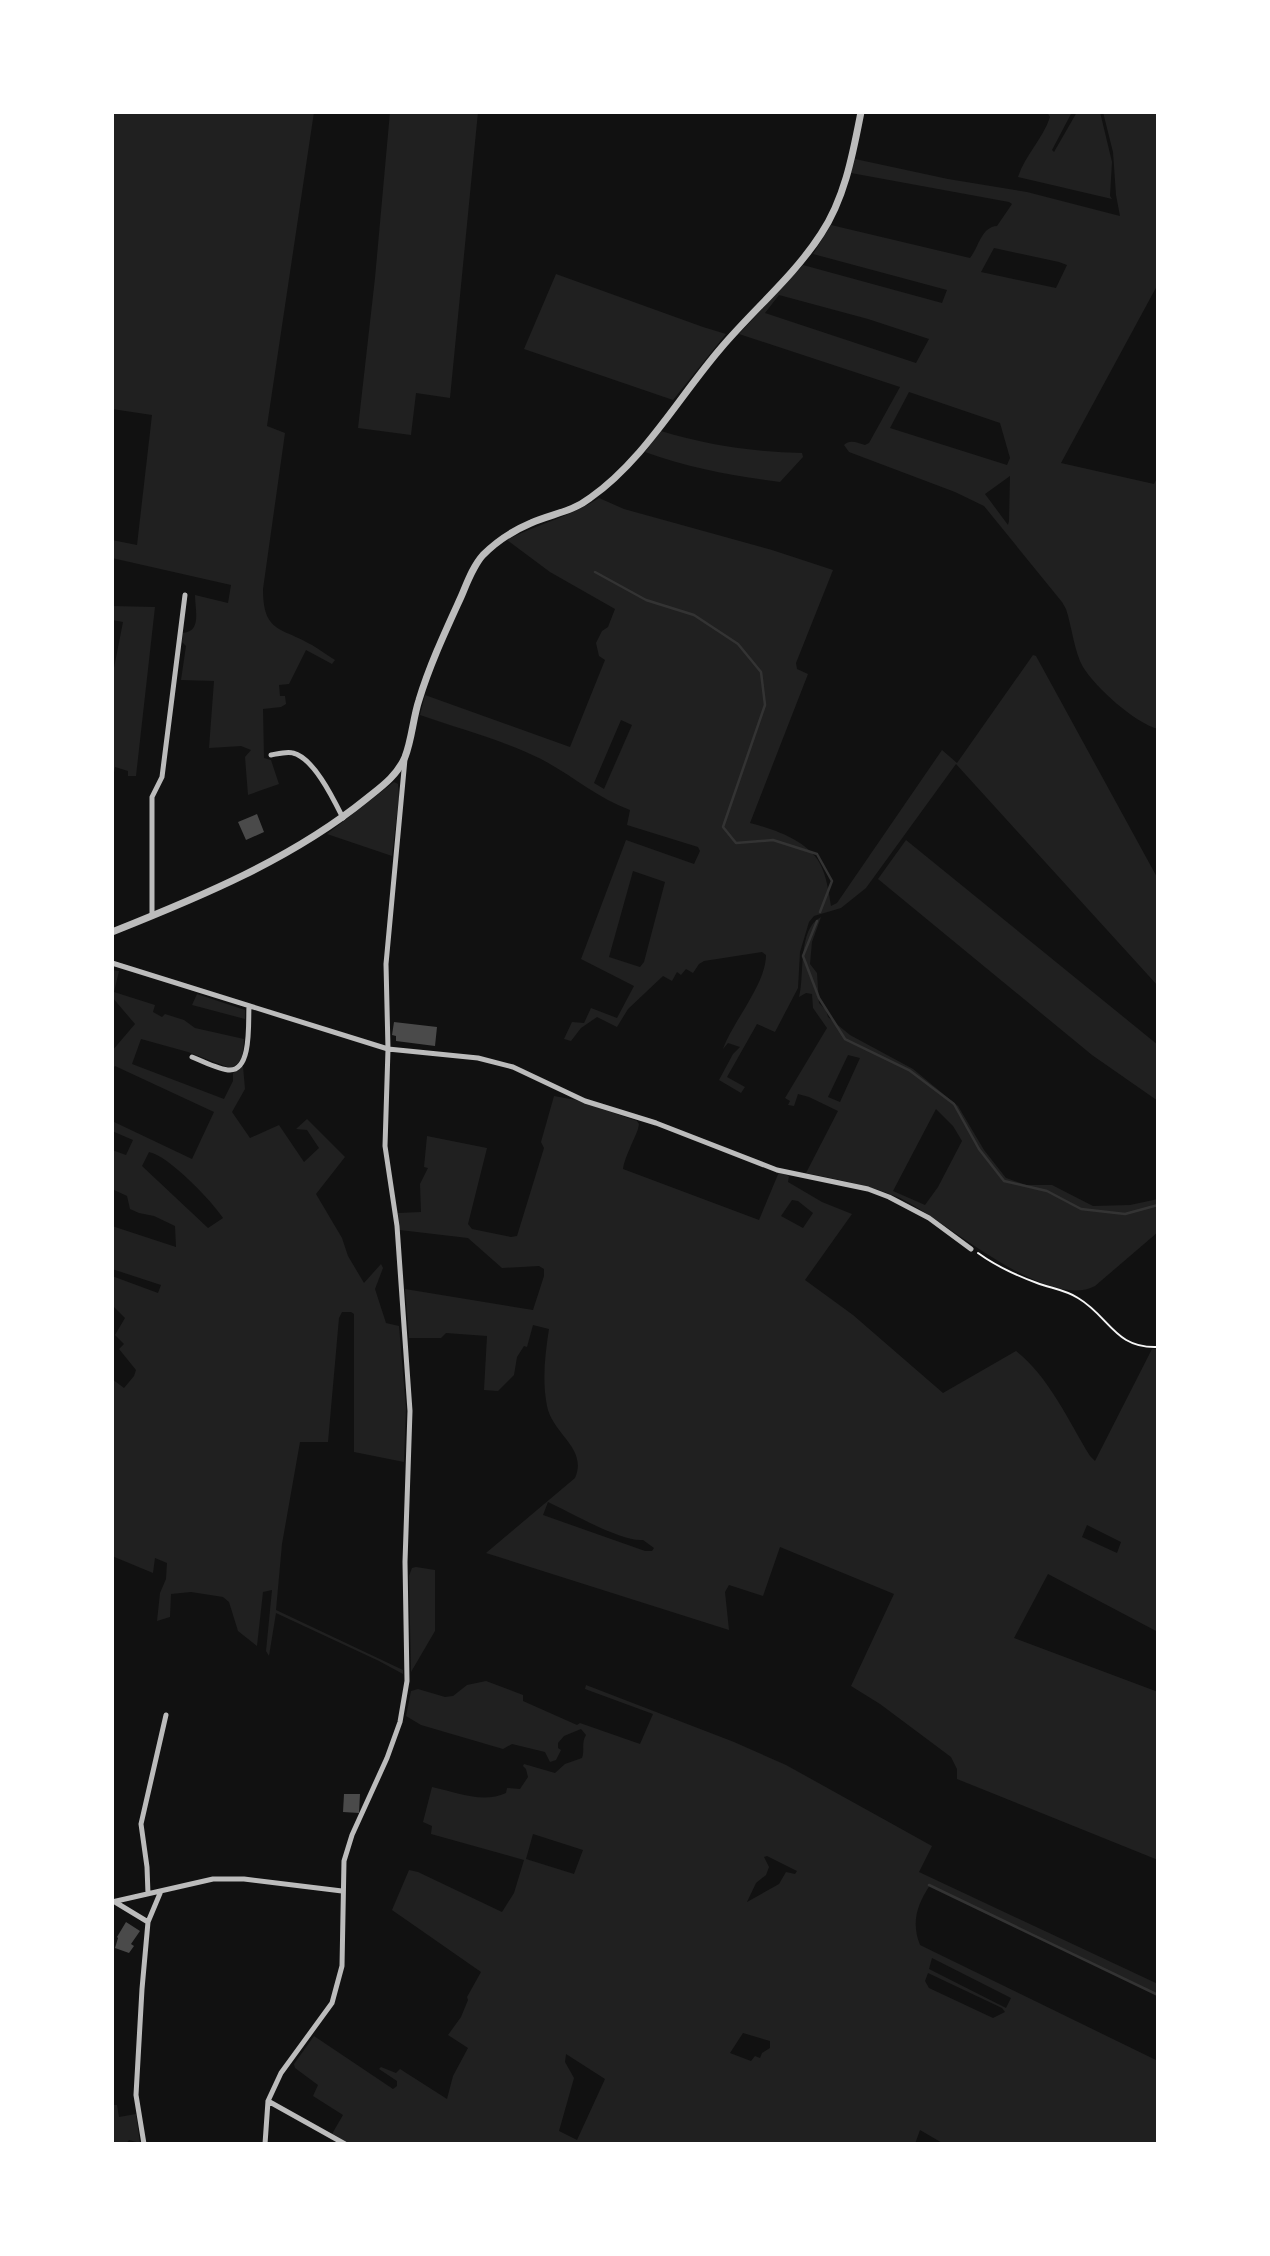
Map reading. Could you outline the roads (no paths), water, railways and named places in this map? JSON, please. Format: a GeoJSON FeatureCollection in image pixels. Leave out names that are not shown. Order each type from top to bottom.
{"type":"FeatureCollection","features":[{"type":"Feature","properties":{"kind":"street"},"geometry":{"type":"LineString","coordinates":[[265,2144],[268,2101],[281,2073],[332,2003],[336,1993],[342,1966],[344,1861],[352,1835],[387,1758],[400,1722],[407,1681],[405,1562],[410,1411],[397,1226],[385,1146],[388,1049],[386,964],[405,756],[418,702],[480,559],[501,538],[532,522],[565,513],[589,499],[631,463],[734,332],[799,264],[822,233],[843,188],[862,112]]}},
{"type":"Feature","properties":{"kind":"street"},"geometry":{"type":"LineString","coordinates":[[152,916],[152,797],[162,777],[185,596]]}},
{"type":"Feature","properties":{"kind":"street"},"geometry":{"type":"LineString","coordinates":[[271,755],[293,752],[303,759],[330,791],[343,818]]}},
{"type":"Feature","properties":{"kind":"street"},"geometry":{"type":"LineString","coordinates":[[112,932],[232,880],[297,846],[343,818],[388,782],[398,771],[405,756]]}},
{"type":"Feature","properties":{"kind":"street"},"geometry":{"type":"LineString","coordinates":[[112,963],[388,1049],[478,1058],[513,1067],[585,1101],[656,1123],[778,1170],[868,1189],[889,1197],[929,1218],[971,1249]]}},
{"type":"Feature","properties":{"kind":"street"},"geometry":{"type":"LineString","coordinates":[[192,1058],[229,1070],[239,1067],[246,1058],[249,1006]]}},
{"type":"Feature","properties":{"kind":"street"},"geometry":{"type":"LineString","coordinates":[[148,1894],[141,1824],[166,1714]]}},
{"type":"Feature","properties":{"kind":"street"},"geometry":{"type":"LineString","coordinates":[[113,1902],[213,1879],[342,1891]]}},
{"type":"Feature","properties":{"kind":"street"},"geometry":{"type":"LineString","coordinates":[[144,2144],[136,2095],[148,1922],[161,1891]]}},
{"type":"Feature","properties":{"kind":"street"},"geometry":{"type":"LineString","coordinates":[[113,1902],[148,1922]]}},
{"type":"Feature","properties":{"kind":"street"},"geometry":{"type":"LineString","coordinates":[[268,2101],[345,2144]]}},
{"type":"Feature","properties":{"kind":"waterway"},"geometry":{"type":"LineString","coordinates":[[595,572],[646,600],[694,615],[738,644],[761,672],[765,705],[723,827],[736,843],[773,840],[817,854],[832,881],[820,912]]}},
{"type":"Feature","properties":{"kind":"waterway"},"geometry":{"type":"LineString","coordinates":[[817,921],[803,956],[819,998],[845,1039],[909,1070],[954,1104],[979,1149],[1004,1181],[1047,1191],[1081,1209],[1125,1214],[1158,1205]]}},
{"type":"Feature","properties":{"kind":"waterway"},"geometry":{"type":"LineString","coordinates":[[929,1885],[1158,1995]]}}]}
